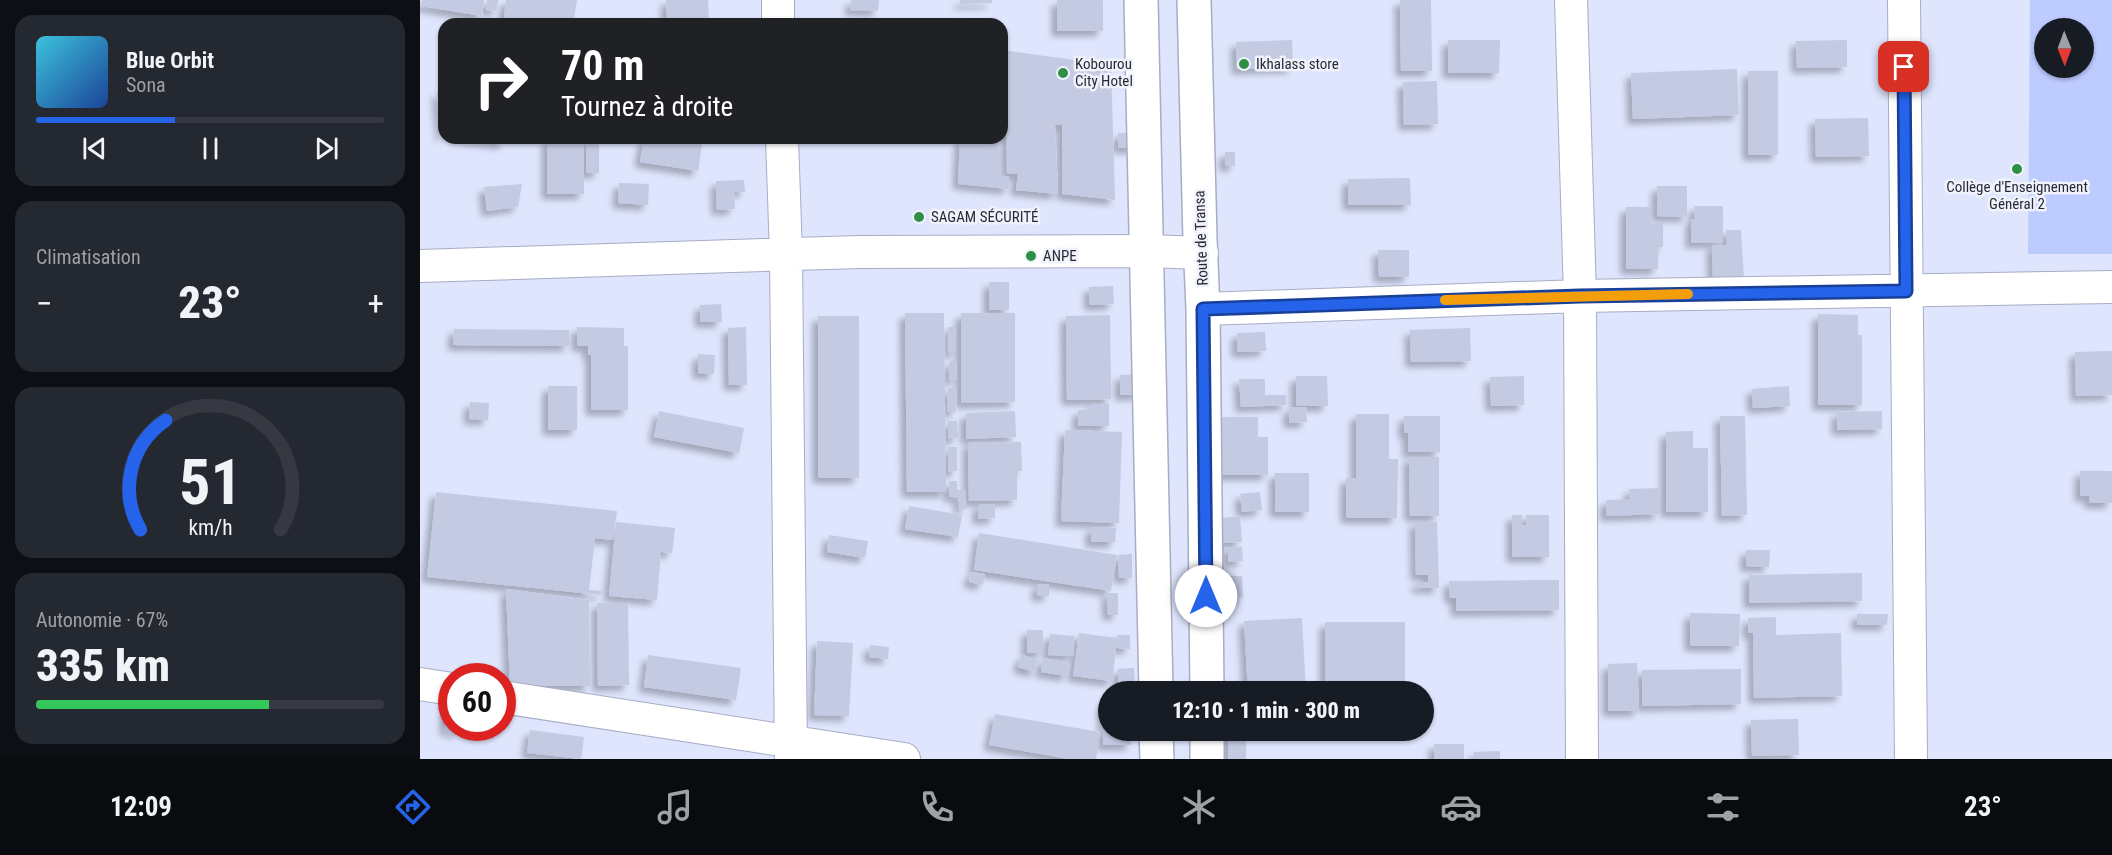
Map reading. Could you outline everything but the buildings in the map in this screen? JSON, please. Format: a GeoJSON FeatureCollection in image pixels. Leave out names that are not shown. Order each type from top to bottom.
{"type":"FeatureCollection","features":[{"type":"Feature","properties":{"kind":"main road"},"geometry":{"type":"LineString","coordinates":[[1141,0],[1156,681]]}},
{"type":"Feature","properties":{"kind":"main road","name":"Route de Transa"},"geometry":{"type":"LineString","coordinates":[[1194,0],[1202,253],[1207,681]]}},
{"type":"Feature","properties":{"kind":"main road"},"geometry":{"type":"LineString","coordinates":[[1156,741],[1157,759]]}},
{"type":"Feature","properties":{"kind":"main road"},"geometry":{"type":"LineString","coordinates":[[1207,741],[1207,759]]}},
{"type":"Feature","properties":{"kind":"street"},"geometry":{"type":"LineString","coordinates":[[778,0],[778,18]]}},
{"type":"Feature","properties":{"kind":"street"},"geometry":{"type":"LineString","coordinates":[[1571,0],[1580,296],[1582,759]]}},
{"type":"Feature","properties":{"kind":"street"},"geometry":{"type":"LineString","coordinates":[[1904,0],[1911,759]]}},
{"type":"Feature","properties":{"kind":"street"},"geometry":{"type":"LineString","coordinates":[[782,144],[786,255],[791,750]]}},
{"type":"Feature","properties":{"kind":"street"},"geometry":{"type":"LineString","coordinates":[[420,266],[859,252],[1148,251],[1202,253]]}},
{"type":"Feature","properties":{"kind":"street"},"geometry":{"type":"LineString","coordinates":[[1203,309],[1580,296],[2112,287]]}},
{"type":"Feature","properties":{"kind":"street"},"geometry":{"type":"LineString","coordinates":[[420,684],[438,687]]}},
{"type":"Feature","properties":{"kind":"street"},"geometry":{"type":"LineString","coordinates":[[516,699],[791,750],[904,759]]}},
{"type":"Feature","properties":{"kind":"shaded area"},"geometry":{"type":"Polygon","coordinates":[[[2030,0],[2112,0],[2112,254],[2028,254],[2030,0]]]}},
{"type":"Feature","properties":{"kind":"slow traffic"},"geometry":{"type":"LineString","coordinates":[[1445,300],[1688,294]]}},
{"type":"Feature","properties":{"kind":"place","name":"Ikhalass store"},"geometry":{"type":"Point","coordinates":[1244,64]}},
{"type":"Feature","properties":{"kind":"place","name":"Kobourou City Hotel"},"geometry":{"type":"Point","coordinates":[1063,73]}},
{"type":"Feature","properties":{"kind":"place","name":"Collège d'Enseignement Général 2"},"geometry":{"type":"Point","coordinates":[2017,169]}},
{"type":"Feature","properties":{"kind":"place","name":"SAGAM SÉCURITÉ"},"geometry":{"type":"Point","coordinates":[919,217]}},
{"type":"Feature","properties":{"kind":"place","name":"ANPE"},"geometry":{"type":"Point","coordinates":[1031,256]}},
{"type":"Feature","properties":{"kind":"route"},"geometry":{"type":"LineString","coordinates":[[1206,596],[1203,309],[1580,296],[1906,291],[1904,67]]}}]}
